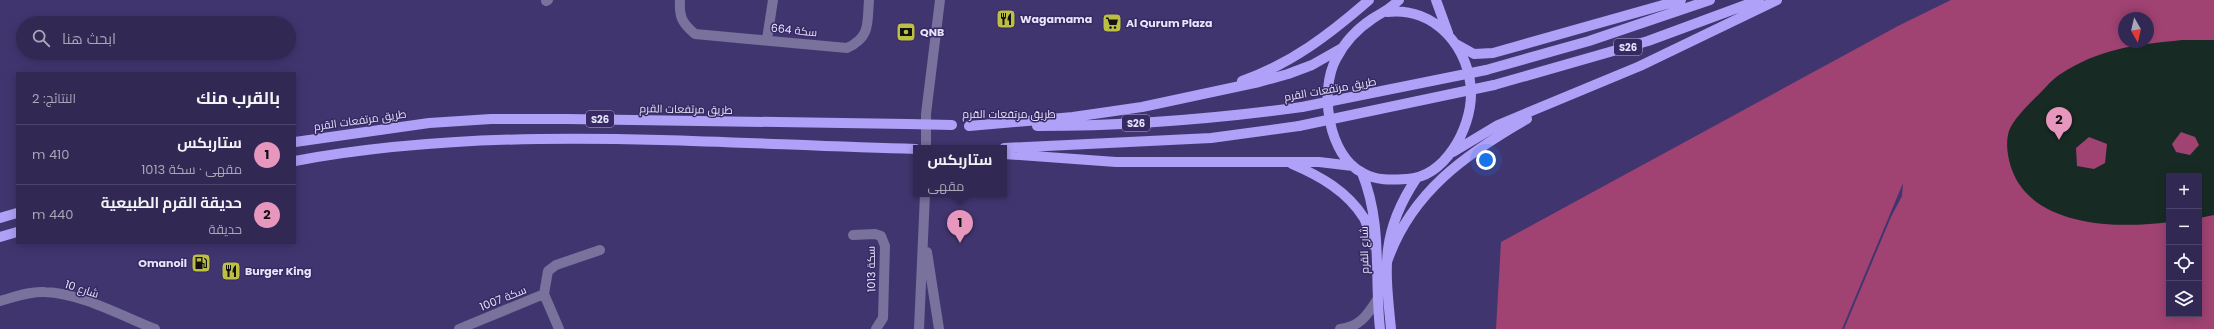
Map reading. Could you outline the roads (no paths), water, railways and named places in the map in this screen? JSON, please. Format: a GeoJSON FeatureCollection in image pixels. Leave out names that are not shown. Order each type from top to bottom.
{"type":"FeatureCollection","features":[{"type":"Feature","properties":{"kind":"main road"},"geometry":{"type":"LineString","coordinates":[[1211,92],[1267,71],[1311,47],[1369,0]]}},
{"type":"Feature","properties":{"kind":"main road"},"geometry":{"type":"LineString","coordinates":[[1399,0],[1387,12],[1366,23],[1342,48],[1335,60],[1329,84],[1329,122],[1338,145],[1353,166],[1362,173],[1383,180],[1416,179],[1436,167],[1451,153],[1498,125],[1640,66],[1777,0]]}},
{"type":"Feature","properties":{"kind":"main road"},"geometry":{"type":"LineString","coordinates":[[1436,0],[1448,33],[1456,44],[1466,67],[1471,95],[1464,126],[1451,153]]}},
{"type":"Feature","properties":{"kind":"main road"},"geometry":{"type":"LineString","coordinates":[[1456,44],[1474,54],[1493,53],[1681,0]]}},
{"type":"Feature","properties":{"kind":"main road","name":"طريق مرتفعات القرم"},"geometry":{"type":"LineString","coordinates":[[296,142],[429,123],[491,119],[969,126],[1098,126],[1228,117],[1302,107],[1486,70],[1589,41],[1710,0]]}},
{"type":"Feature","properties":{"kind":"main road","name":"S26"},"geometry":{"type":"LineString","coordinates":[[1007,148],[1211,138],[1299,126],[1401,106],[1494,85],[1648,41],[1759,0]]}},
{"type":"Feature","properties":{"kind":"main road"},"geometry":{"type":"LineString","coordinates":[[1387,12],[1408,11],[1419,15],[1448,33]]}},
{"type":"Feature","properties":{"kind":"main road"},"geometry":{"type":"LineString","coordinates":[[969,126],[1073,117],[1142,107],[1288,74],[1312,65],[1342,48]]}},
{"type":"Feature","properties":{"kind":"main road"},"geometry":{"type":"LineString","coordinates":[[1387,262],[1395,239],[1408,217],[1425,195],[1455,167],[1490,141],[1556,102]]}},
{"type":"Feature","properties":{"kind":"main road","name":"S26"},"geometry":{"type":"LineString","coordinates":[[296,161],[366,149],[487,140],[596,139],[759,142],[913,149]]}},
{"type":"Feature","properties":{"kind":"main road"},"geometry":{"type":"LineString","coordinates":[[1007,154],[1116,162],[1330,162],[1353,166]]}},
{"type":"Feature","properties":{"kind":"main road"},"geometry":{"type":"LineString","coordinates":[[1288,162],[1321,177],[1343,193],[1364,218],[1376,254]]}},
{"type":"Feature","properties":{"kind":"main road","name":"شارع القرم"},"geometry":{"type":"LineString","coordinates":[[1362,173],[1371,195],[1376,221],[1376,300],[1380,329]]}},
{"type":"Feature","properties":{"kind":"main road","name":"شارع القرم"},"geometry":{"type":"LineString","coordinates":[[1391,329],[1387,262],[1392,223],[1401,201],[1416,179]]}},
{"type":"Feature","properties":{"kind":"main road"},"geometry":{"type":"LineString","coordinates":[[0,218],[16,213]]}},
{"type":"Feature","properties":{"kind":"main road"},"geometry":{"type":"LineString","coordinates":[[0,238],[16,232]]}},
{"type":"Feature","properties":{"kind":"street","name":"سكة 664"},"geometry":{"type":"LineString","coordinates":[[680,0],[679,15],[684,25],[695,34],[767,39],[847,48],[859,43],[866,32],[869,0]]}},
{"type":"Feature","properties":{"kind":"street"},"geometry":{"type":"LineString","coordinates":[[767,39],[773,0]]}},
{"type":"Feature","properties":{"kind":"street"},"geometry":{"type":"LineString","coordinates":[[926,145],[927,107],[940,0]]}},
{"type":"Feature","properties":{"kind":"street"},"geometry":{"type":"LineString","coordinates":[[924,329],[920,278],[925,240],[925,197]]}},
{"type":"Feature","properties":{"kind":"street","name":"سكة 1013"},"geometry":{"type":"LineString","coordinates":[[853,235],[881,236],[885,246],[882,318],[876,329]]}},
{"type":"Feature","properties":{"kind":"street"},"geometry":{"type":"LineString","coordinates":[[925,240],[939,329]]}},
{"type":"Feature","properties":{"kind":"street"},"geometry":{"type":"LineString","coordinates":[[544,294],[548,271],[556,265],[600,250]]}},
{"type":"Feature","properties":{"kind":"street","name":"شارع 10"},"geometry":{"type":"LineString","coordinates":[[0,301],[28,293],[44,292],[61,294],[155,329]]}},
{"type":"Feature","properties":{"kind":"street","name":"سكة 1007"},"geometry":{"type":"LineString","coordinates":[[459,329],[544,294],[559,329]]}},
{"type":"Feature","properties":{"kind":"street"},"geometry":{"type":"LineString","coordinates":[[934,300],[944,329]]}},
{"type":"Feature","properties":{"kind":"street"},"geometry":{"type":"LineString","coordinates":[[1340,329],[1350,328],[1365,318],[1376,300]]}},
{"type":"Feature","properties":{"kind":"street"},"geometry":{"type":"LineString","coordinates":[[919,329],[921,301]]}},
{"type":"Feature","properties":{"kind":"place","name":"Wagamama"},"geometry":{"type":"Point","coordinates":[1006,19]}},
{"type":"Feature","properties":{"kind":"place","name":"Al Qurum Plaza"},"geometry":{"type":"Point","coordinates":[1112,23]}},
{"type":"Feature","properties":{"kind":"place","name":"QNB"},"geometry":{"type":"Point","coordinates":[906,32]}},
{"type":"Feature","properties":{"kind":"place","name":"حديقة القرم الطبيعية"},"geometry":{"type":"Point","coordinates":[2059,140]}},
{"type":"Feature","properties":{"kind":"place","name":"ستاربكس"},"geometry":{"type":"Point","coordinates":[960,243]}},
{"type":"Feature","properties":{"kind":"place","name":"Omanoil"},"geometry":{"type":"Point","coordinates":[201,263]}},
{"type":"Feature","properties":{"kind":"place","name":"Burger King"},"geometry":{"type":"Point","coordinates":[231,271]}}]}
